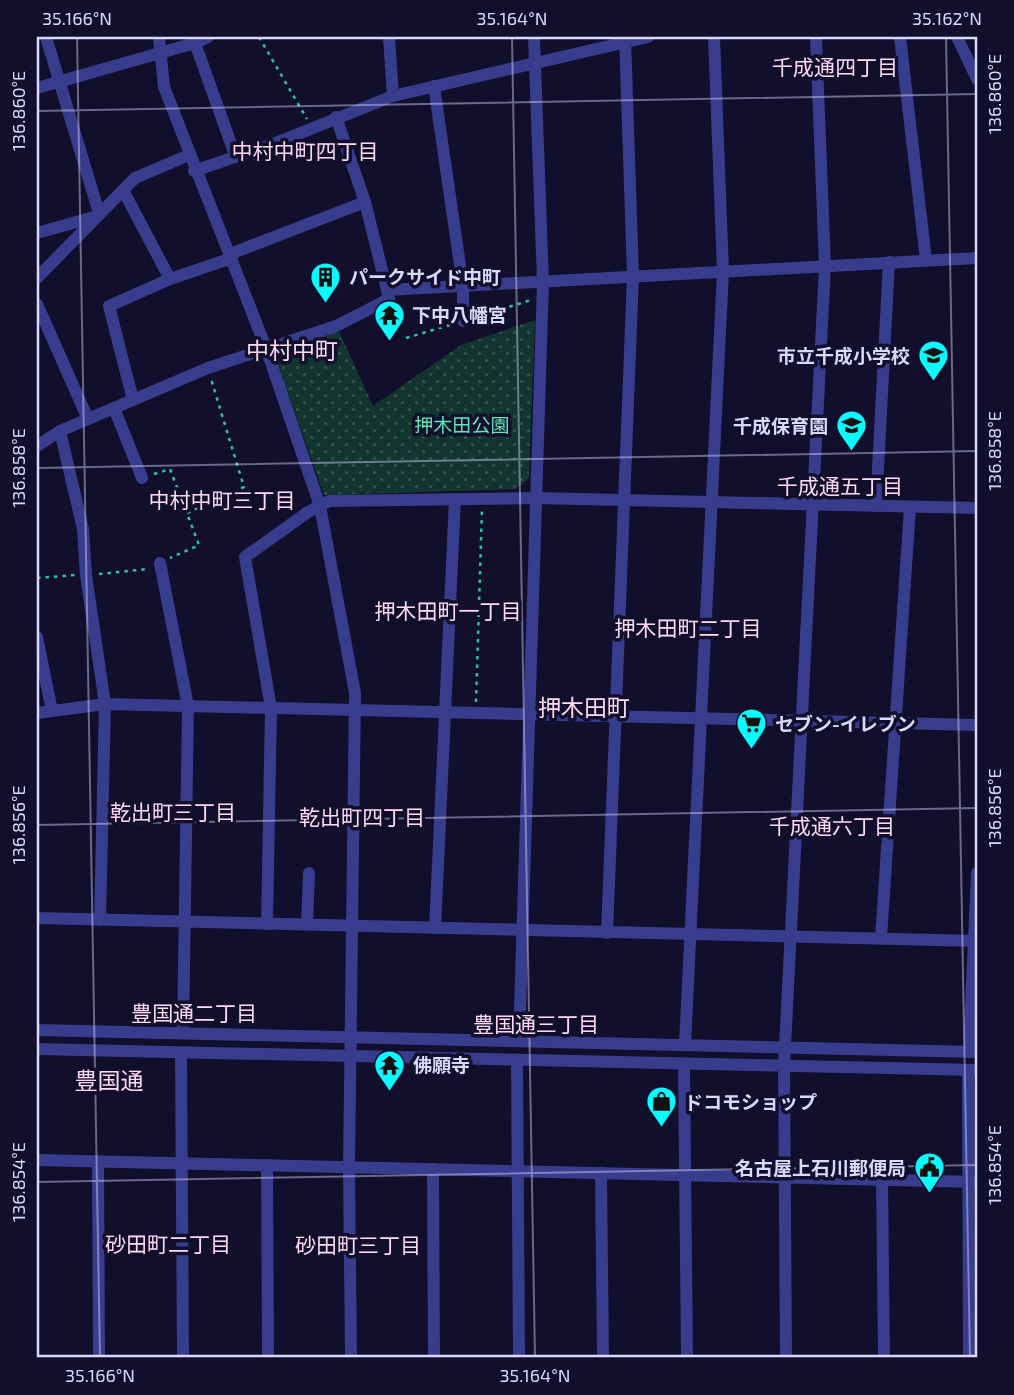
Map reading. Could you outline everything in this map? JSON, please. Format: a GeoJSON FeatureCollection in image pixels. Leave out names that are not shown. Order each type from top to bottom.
{"type":"FeatureCollection","features":[{"type":"Feature","properties":{"kind":"street"},"geometry":{"type":"LineString","coordinates":[[46,37],[98,214]]}},
{"type":"Feature","properties":{"kind":"street"},"geometry":{"type":"LineString","coordinates":[[159,37],[164,87],[194,171],[231,256],[266,348],[320,506],[355,693],[349,1167],[351,1358]]}},
{"type":"Feature","properties":{"kind":"street"},"geometry":{"type":"LineString","coordinates":[[37,88],[208,37]]}},
{"type":"Feature","properties":{"kind":"street"},"geometry":{"type":"LineString","coordinates":[[388,37],[393,96]]}},
{"type":"Feature","properties":{"kind":"street"},"geometry":{"type":"LineString","coordinates":[[519,1041],[543,282],[534,37]]}},
{"type":"Feature","properties":{"kind":"street"},"geometry":{"type":"LineString","coordinates":[[194,171],[273,144],[393,96],[537,64],[626,39],[648,37]]}},
{"type":"Feature","properties":{"kind":"street"},"geometry":{"type":"LineString","coordinates":[[685,1044],[723,271],[714,37]]}},
{"type":"Feature","properties":{"kind":"street"},"geometry":{"type":"LineString","coordinates":[[786,1358],[784,1066],[825,266],[816,37]]}},
{"type":"Feature","properties":{"kind":"street"},"geometry":{"type":"LineString","coordinates":[[900,37],[926,260]]}},
{"type":"Feature","properties":{"kind":"street"},"geometry":{"type":"LineString","coordinates":[[957,37],[977,79]]}},
{"type":"Feature","properties":{"kind":"street"},"geometry":{"type":"LineString","coordinates":[[607,933],[633,276],[626,39]]}},
{"type":"Feature","properties":{"kind":"street"},"geometry":{"type":"LineString","coordinates":[[195,43],[235,155]]}},
{"type":"Feature","properties":{"kind":"street"},"geometry":{"type":"LineString","coordinates":[[434,86],[463,286],[463,321]]}},
{"type":"Feature","properties":{"kind":"street"},"geometry":{"type":"LineString","coordinates":[[37,446],[60,431],[208,368],[336,326],[389,299],[365,202],[336,117]]}},
{"type":"Feature","properties":{"kind":"street"},"geometry":{"type":"LineString","coordinates":[[37,278],[135,178],[189,155]]}},
{"type":"Feature","properties":{"kind":"street"},"geometry":{"type":"LineString","coordinates":[[122,190],[170,279]]}},
{"type":"Feature","properties":{"kind":"street"},"geometry":{"type":"LineString","coordinates":[[133,400],[109,306],[365,202]]}},
{"type":"Feature","properties":{"kind":"street"},"geometry":{"type":"LineString","coordinates":[[37,233],[98,214]]}},
{"type":"Feature","properties":{"kind":"street"},"geometry":{"type":"LineString","coordinates":[[387,290],[977,258]]}},
{"type":"Feature","properties":{"kind":"street"},"geometry":{"type":"LineString","coordinates":[[876,506],[889,262]]}},
{"type":"Feature","properties":{"kind":"street"},"geometry":{"type":"LineString","coordinates":[[37,304],[88,419]]}},
{"type":"Feature","properties":{"kind":"street"},"geometry":{"type":"LineString","coordinates":[[114,408],[142,478]]}},
{"type":"Feature","properties":{"kind":"street"},"geometry":{"type":"LineString","coordinates":[[60,431],[83,529],[86,575],[105,704],[100,920]]}},
{"type":"Feature","properties":{"kind":"street"},"geometry":{"type":"LineString","coordinates":[[267,923],[271,708],[245,557],[320,506],[329,501],[536,498],[977,508]]}},
{"type":"Feature","properties":{"kind":"street"},"geometry":{"type":"LineString","coordinates":[[435,928],[455,499]]}},
{"type":"Feature","properties":{"kind":"street"},"geometry":{"type":"LineString","coordinates":[[881,938],[910,507]]}},
{"type":"Feature","properties":{"kind":"street"},"geometry":{"type":"LineString","coordinates":[[159,563],[188,706],[183,1033]]}},
{"type":"Feature","properties":{"kind":"street"},"geometry":{"type":"LineString","coordinates":[[37,637],[52,710]]}},
{"type":"Feature","properties":{"kind":"street"},"geometry":{"type":"LineString","coordinates":[[37,713],[105,704],[977,725]]}},
{"type":"Feature","properties":{"kind":"street"},"geometry":{"type":"LineString","coordinates":[[307,925],[309,873]]}},
{"type":"Feature","properties":{"kind":"street"},"geometry":{"type":"LineString","coordinates":[[37,1030],[973,1052],[977,873]]}},
{"type":"Feature","properties":{"kind":"street"},"geometry":{"type":"LineString","coordinates":[[37,918],[522,932],[975,941]]}},
{"type":"Feature","properties":{"kind":"street"},"geometry":{"type":"LineString","coordinates":[[37,1049],[972,1070],[973,1181],[969,1358]]}},
{"type":"Feature","properties":{"kind":"street"},"geometry":{"type":"LineString","coordinates":[[181,1052],[183,1358]]}},
{"type":"Feature","properties":{"kind":"street"},"geometry":{"type":"LineString","coordinates":[[517,1059],[519,1358]]}},
{"type":"Feature","properties":{"kind":"street"},"geometry":{"type":"LineString","coordinates":[[684,1065],[687,1358]]}},
{"type":"Feature","properties":{"kind":"street"},"geometry":{"type":"LineString","coordinates":[[37,1160],[973,1181]]}},
{"type":"Feature","properties":{"kind":"street"},"geometry":{"type":"LineString","coordinates":[[97,1161],[99,1358]]}},
{"type":"Feature","properties":{"kind":"street"},"geometry":{"type":"LineString","coordinates":[[267,1165],[268,1358]]}},
{"type":"Feature","properties":{"kind":"street"},"geometry":{"type":"LineString","coordinates":[[433,1169],[434,1358]]}},
{"type":"Feature","properties":{"kind":"street"},"geometry":{"type":"LineString","coordinates":[[601,1173],[603,1358]]}},
{"type":"Feature","properties":{"kind":"street"},"geometry":{"type":"LineString","coordinates":[[883,1179],[884,1358]]}},
{"type":"Feature","properties":{"kind":"path"},"geometry":{"type":"LineString","coordinates":[[258,37],[312,128]]}},
{"type":"Feature","properties":{"kind":"path"},"geometry":{"type":"LineString","coordinates":[[187,513],[244,487],[208,368]]}},
{"type":"Feature","properties":{"kind":"path"},"geometry":{"type":"LineString","coordinates":[[37,578],[143,571],[199,545],[170,469],[142,478]]}},
{"type":"Feature","properties":{"kind":"path"},"geometry":{"type":"LineString","coordinates":[[475,712],[482,498]]}},
{"type":"Feature","properties":{"kind":"green space","name":"押木田公園"},"geometry":{"type":"Polygon","coordinates":[[[535,320],[529,478],[516,489],[324,495],[274,353],[276,348],[338,329],[373,406],[461,345],[535,320]]]}},
{"type":"Feature","properties":{"kind":"place","name":"パークサイド中町"},"geometry":{"type":"Point","coordinates":[326,304]}},
{"type":"Feature","properties":{"kind":"place","name":"下中八幡宮"},"geometry":{"type":"Point","coordinates":[389,342]}},
{"type":"Feature","properties":{"kind":"place","name":"市立千成小学校"},"geometry":{"type":"Point","coordinates":[933,383]}},
{"type":"Feature","properties":{"kind":"place","name":"千成保育園"},"geometry":{"type":"Point","coordinates":[851,453]}},
{"type":"Feature","properties":{"kind":"place","name":"セブン-イレブン"},"geometry":{"type":"Point","coordinates":[752,751]}},
{"type":"Feature","properties":{"kind":"place","name":"佛願寺"},"geometry":{"type":"Point","coordinates":[390,1092]}},
{"type":"Feature","properties":{"kind":"place","name":"ドコモショップ"},"geometry":{"type":"Point","coordinates":[661,1129]}},
{"type":"Feature","properties":{"kind":"place","name":"名古屋上石川郵便局"},"geometry":{"type":"Point","coordinates":[929,1195]}},
{"type":"Feature","properties":{"kind":"district","name":"千成通四丁目"},"geometry":{"type":"Point","coordinates":[835,68]}},
{"type":"Feature","properties":{"kind":"district","name":"中村中町四丁目"},"geometry":{"type":"Point","coordinates":[305,152]}},
{"type":"Feature","properties":{"kind":"district","name":"中村中町"},"geometry":{"type":"Point","coordinates":[292,351]}},
{"type":"Feature","properties":{"kind":"district","name":"千成通五丁目"},"geometry":{"type":"Point","coordinates":[840,487]}},
{"type":"Feature","properties":{"kind":"district","name":"中村中町三丁目"},"geometry":{"type":"Point","coordinates":[222,501]}},
{"type":"Feature","properties":{"kind":"district","name":"押木田町一丁目"},"geometry":{"type":"Point","coordinates":[448,612]}},
{"type":"Feature","properties":{"kind":"district","name":"押木田町二丁目"},"geometry":{"type":"Point","coordinates":[688,629]}},
{"type":"Feature","properties":{"kind":"district","name":"押木田町"},"geometry":{"type":"Point","coordinates":[584,708]}},
{"type":"Feature","properties":{"kind":"district","name":"乾出町三丁目"},"geometry":{"type":"Point","coordinates":[173,813]}},
{"type":"Feature","properties":{"kind":"district","name":"乾出町四丁目"},"geometry":{"type":"Point","coordinates":[362,818]}},
{"type":"Feature","properties":{"kind":"district","name":"千成通六丁目"},"geometry":{"type":"Point","coordinates":[832,827]}},
{"type":"Feature","properties":{"kind":"district","name":"豊国通二丁目"},"geometry":{"type":"Point","coordinates":[194,1014]}},
{"type":"Feature","properties":{"kind":"district","name":"豊国通三丁目"},"geometry":{"type":"Point","coordinates":[536,1025]}},
{"type":"Feature","properties":{"kind":"district","name":"豊国通"},"geometry":{"type":"Point","coordinates":[109,1081]}},
{"type":"Feature","properties":{"kind":"district","name":"砂田町二丁目"},"geometry":{"type":"Point","coordinates":[168,1245]}},
{"type":"Feature","properties":{"kind":"district","name":"砂田町三丁目"},"geometry":{"type":"Point","coordinates":[358,1246]}}]}
